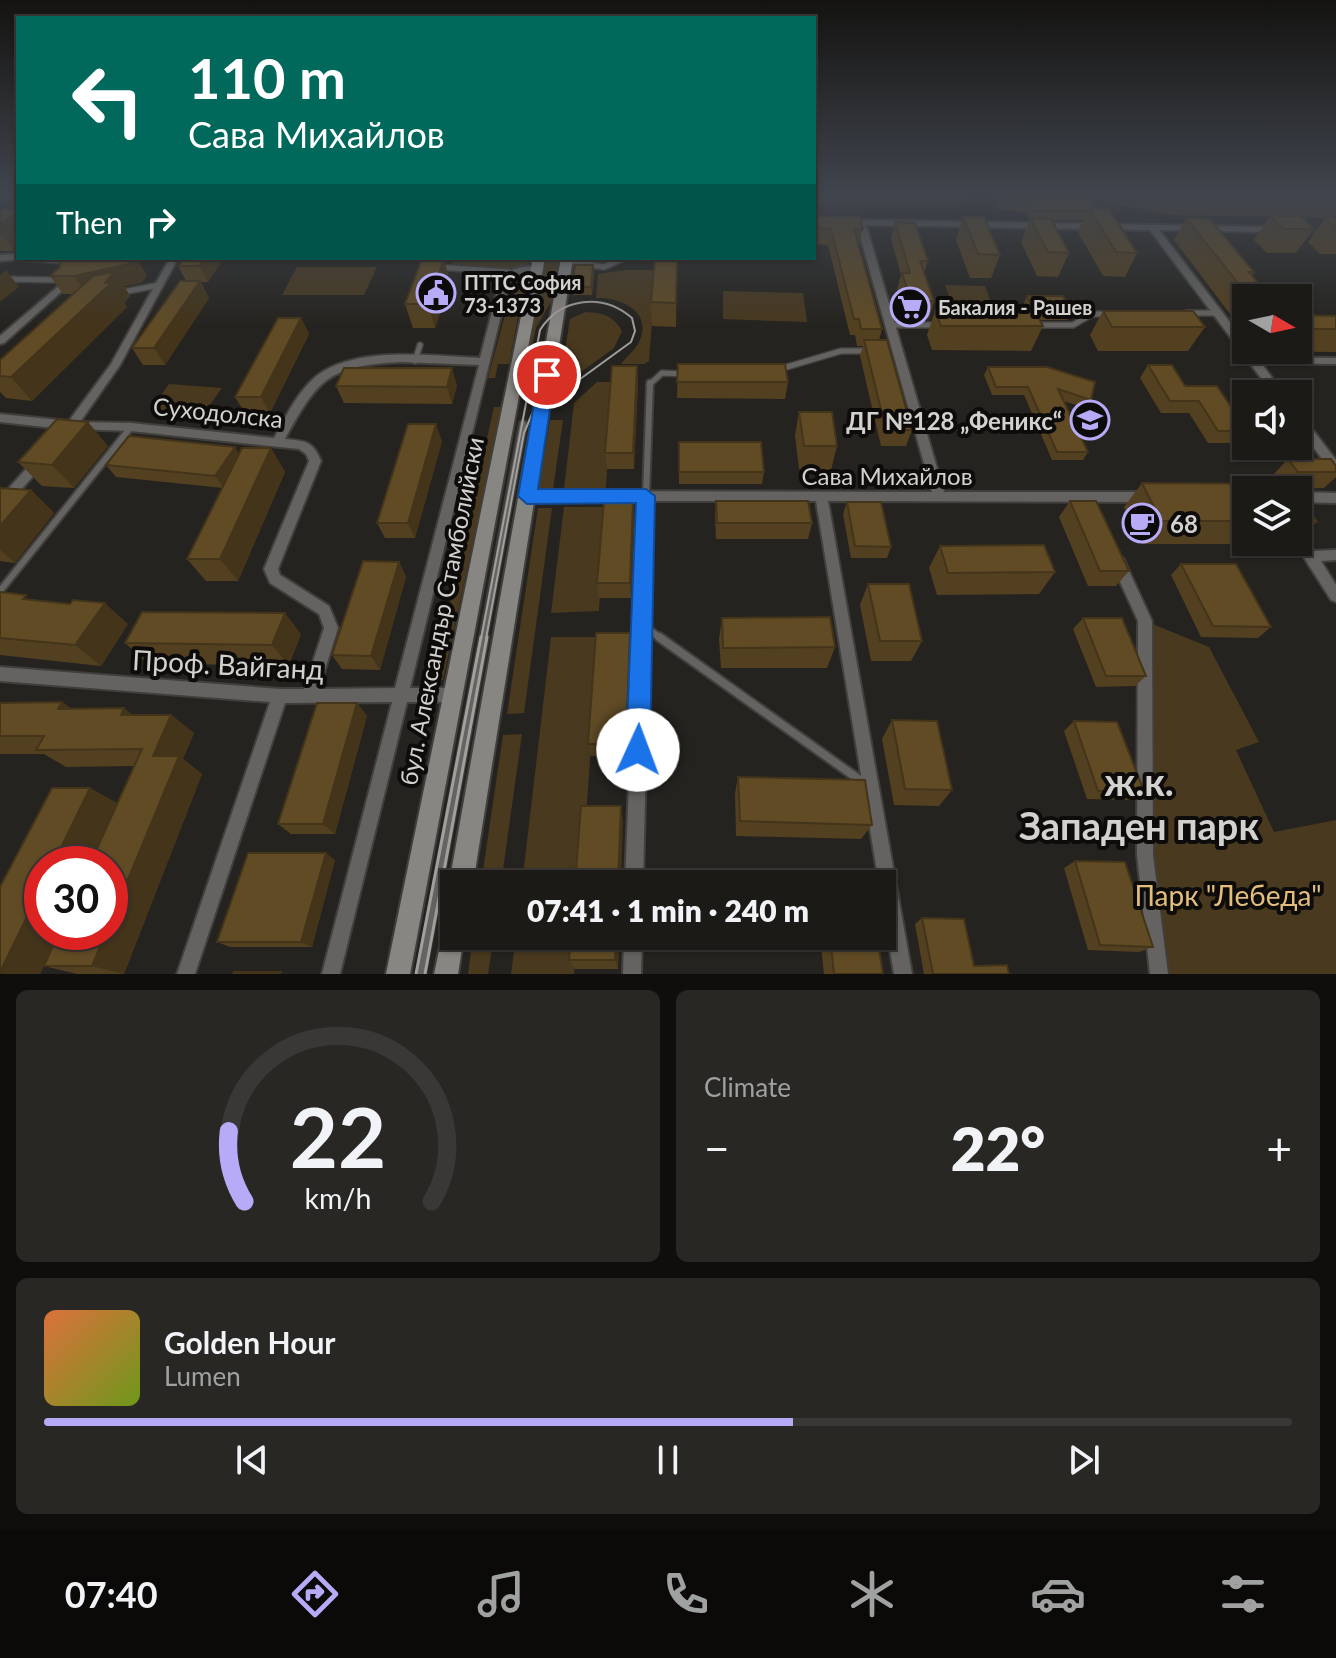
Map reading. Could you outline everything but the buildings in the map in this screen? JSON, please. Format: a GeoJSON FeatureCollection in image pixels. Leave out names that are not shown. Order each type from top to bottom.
{"type":"FeatureCollection","features":[{"type":"Feature","properties":{"kind":"street"},"geometry":{"type":"LineString","coordinates":[[865,237],[939,496]]}},
{"type":"Feature","properties":{"kind":"street"},"geometry":{"type":"LineString","coordinates":[[1160,237],[1232,332]]}},
{"type":"Feature","properties":{"kind":"street"},"geometry":{"type":"LineString","coordinates":[[62,436],[115,365],[173,260]]}},
{"type":"Feature","properties":{"kind":"street"},"geometry":{"type":"LineString","coordinates":[[463,870],[566,260]]}},
{"type":"Feature","properties":{"kind":"street"},"geometry":{"type":"LineString","coordinates":[[331,974],[509,272],[538,264]]}},
{"type":"Feature","properties":{"kind":"street","name":"бул. Александър Стамболийски"},"geometry":{"type":"LineString","coordinates":[[398,974],[538,264]]}},
{"type":"Feature","properties":{"kind":"street"},"geometry":{"type":"LineString","coordinates":[[0,341],[68,281]]}},
{"type":"Feature","properties":{"kind":"street"},"geometry":{"type":"LineString","coordinates":[[277,443],[307,392],[320,378],[339,366],[371,361],[484,362]]}},
{"type":"Feature","properties":{"kind":"street"},"geometry":{"type":"LineString","coordinates":[[1312,361],[1336,361]]}},
{"type":"Feature","properties":{"kind":"street","name":"Суходолска"},"geometry":{"type":"LineString","coordinates":[[0,418],[131,427],[301,445],[311,451],[315,461],[271,569],[275,579],[324,610],[331,628],[309,696]]}},
{"type":"Feature","properties":{"kind":"street"},"geometry":{"type":"LineString","coordinates":[[1312,437],[1336,469]]}},
{"type":"Feature","properties":{"kind":"street"},"geometry":{"type":"LineString","coordinates":[[0,506],[52,448]]}},
{"type":"Feature","properties":{"kind":"street","name":"Сава Михайлов"},"geometry":{"type":"LineString","coordinates":[[527,496],[939,496],[1091,504],[1167,497]]}},
{"type":"Feature","properties":{"kind":"street"},"geometry":{"type":"LineString","coordinates":[[634,870],[646,496]]}},
{"type":"Feature","properties":{"kind":"street"},"geometry":{"type":"LineString","coordinates":[[821,496],[903,974]]}},
{"type":"Feature","properties":{"kind":"street"},"geometry":{"type":"LineString","coordinates":[[1312,497],[1336,498]]}},
{"type":"Feature","properties":{"kind":"street"},"geometry":{"type":"LineString","coordinates":[[1113,552],[1145,621],[1145,855],[1159,974]]}},
{"type":"Feature","properties":{"kind":"street"},"geometry":{"type":"LineString","coordinates":[[1312,556],[1336,555]]}},
{"type":"Feature","properties":{"kind":"street"},"geometry":{"type":"LineString","coordinates":[[1310,556],[1336,596]]}},
{"type":"Feature","properties":{"kind":"street","name":"Проф. Вайганд"},"geometry":{"type":"LineString","coordinates":[[0,674],[280,696],[453,695]]}},
{"type":"Feature","properties":{"kind":"street"},"geometry":{"type":"LineString","coordinates":[[186,974],[280,696]]}},
{"type":"Feature","properties":{"kind":"street"},"geometry":{"type":"LineString","coordinates":[[446,974],[450,950]]}},
{"type":"Feature","properties":{"kind":"street"},"geometry":{"type":"LineString","coordinates":[[632,974],[633,950]]}},
{"type":"Feature","properties":{"kind":"lane"},"geometry":{"type":"LineString","coordinates":[[52,260],[76,262],[56,280]]}},
{"type":"Feature","properties":{"kind":"lane"},"geometry":{"type":"LineString","coordinates":[[570,260],[595,267],[609,267],[621,260]]}},
{"type":"Feature","properties":{"kind":"lane"},"geometry":{"type":"LineString","coordinates":[[438,267],[509,272]]}},
{"type":"Feature","properties":{"kind":"lane"},"geometry":{"type":"LineString","coordinates":[[0,279],[68,281]]}},
{"type":"Feature","properties":{"kind":"lane"},"geometry":{"type":"LineString","coordinates":[[118,293],[159,285]]}},
{"type":"Feature","properties":{"kind":"lane"},"geometry":{"type":"LineString","coordinates":[[1186,313],[1217,313]]}},
{"type":"Feature","properties":{"kind":"lane"},"geometry":{"type":"LineString","coordinates":[[1027,325],[1073,325],[1092,314],[1123,314]]}},
{"type":"Feature","properties":{"kind":"lane"},"geometry":{"type":"LineString","coordinates":[[891,325],[936,325]]}},
{"type":"Feature","properties":{"kind":"lane"},"geometry":{"type":"LineString","coordinates":[[415,361],[420,345]]}},
{"type":"Feature","properties":{"kind":"lane"},"geometry":{"type":"LineString","coordinates":[[772,370],[799,366],[841,351],[870,351]]}},
{"type":"Feature","properties":{"kind":"lane"},"geometry":{"type":"LineString","coordinates":[[884,351],[898,351]]}},
{"type":"Feature","properties":{"kind":"lane"},"geometry":{"type":"LineString","coordinates":[[646,496],[649,384],[662,373],[690,374]]}},
{"type":"Feature","properties":{"kind":"lane"},"geometry":{"type":"LineString","coordinates":[[421,974],[523,424]]}},
{"type":"Feature","properties":{"kind":"lane"},"geometry":{"type":"LineString","coordinates":[[0,591],[131,427]]}},
{"type":"Feature","properties":{"kind":"lane"},"geometry":{"type":"LineString","coordinates":[[642,625],[871,788]]}},
{"type":"Feature","properties":{"kind":"green space"},"geometry":{"type":"Polygon","coordinates":[[[453,260],[530,260],[528,266],[509,269],[451,265],[453,260]]]}},
{"type":"Feature","properties":{"kind":"green space"},"geometry":{"type":"Polygon","coordinates":[[[546,260],[559,260],[553,298],[536,328],[530,358],[524,357],[546,260]]]}},
{"type":"Feature","properties":{"kind":"green space"},"geometry":{"type":"Polygon","coordinates":[[[297,267],[377,267],[364,295],[282,295],[297,267]]]}},
{"type":"Feature","properties":{"kind":"green space"},"geometry":{"type":"Polygon","coordinates":[[[625,270],[677,270],[677,282],[655,282],[649,361],[644,364],[621,364],[636,347],[642,333],[639,315],[616,300],[596,298],[598,274],[625,270]]]}},
{"type":"Feature","properties":{"kind":"green space"},"geometry":{"type":"Polygon","coordinates":[[[519,274],[526,274],[509,364],[498,364],[495,378],[488,378],[514,282],[519,274]]]}},
{"type":"Feature","properties":{"kind":"green space"},"geometry":{"type":"Polygon","coordinates":[[[945,285],[985,286],[992,305],[952,304],[945,285]]]}},
{"type":"Feature","properties":{"kind":"green space"},"geometry":{"type":"Polygon","coordinates":[[[723,291],[803,293],[807,322],[723,319],[723,291]]]}},
{"type":"Feature","properties":{"kind":"green space"},"geometry":{"type":"Polygon","coordinates":[[[585,312],[607,316],[622,331],[614,348],[559,388],[570,319],[585,312]]]}},
{"type":"Feature","properties":{"kind":"green space"},"geometry":{"type":"Polygon","coordinates":[[[597,382],[613,382],[606,488],[564,489],[574,403],[597,382]]]}},
{"type":"Feature","properties":{"kind":"green space"},"geometry":{"type":"Polygon","coordinates":[[[169,384],[222,388],[204,413],[150,410],[169,384]]]}},
{"type":"Feature","properties":{"kind":"green space"},"geometry":{"type":"Polygon","coordinates":[[[494,407],[502,407],[443,680],[433,680],[494,407]]]}},
{"type":"Feature","properties":{"kind":"green space"},"geometry":{"type":"Polygon","coordinates":[[[550,420],[563,420],[553,489],[538,490],[550,420]]]}},
{"type":"Feature","properties":{"kind":"green space"},"geometry":{"type":"Polygon","coordinates":[[[564,507],[605,507],[599,611],[551,613],[564,507]]]}},
{"type":"Feature","properties":{"kind":"green space"},"geometry":{"type":"Polygon","coordinates":[[[538,508],[552,508],[524,713],[507,714],[538,508]]]}},
{"type":"Feature","properties":{"kind":"green space","name":"Парк \"Лебеда\""},"geometry":{"type":"Polygon","coordinates":[[[1145,621],[1209,647],[1259,742],[1236,750],[1274,832],[1336,820],[1336,974],[1159,974],[1145,855],[1145,621]]]}},
{"type":"Feature","properties":{"kind":"green space"},"geometry":{"type":"Polygon","coordinates":[[[551,637],[599,637],[582,870],[524,870],[551,637]]]}},
{"type":"Feature","properties":{"kind":"green space"},"geometry":{"type":"Polygon","coordinates":[[[522,734],[503,870],[483,870],[503,735],[522,734]]]}},
{"type":"Feature","properties":{"kind":"green space"},"geometry":{"type":"Polygon","coordinates":[[[471,950],[492,950],[488,974],[468,974],[471,950]]]}},
{"type":"Feature","properties":{"kind":"green space"},"geometry":{"type":"Polygon","coordinates":[[[514,950],[576,950],[574,974],[511,974],[514,950]]]}},
{"type":"Feature","properties":{"kind":"tram line"},"geometry":{"type":"LineString","coordinates":[[481,639],[540,330],[559,311],[583,302],[596,302],[621,310],[632,318],[635,331],[631,342],[532,414],[524,433],[486,639]]}},
{"type":"Feature","properties":{"kind":"tram line"},"geometry":{"type":"LineString","coordinates":[[416,974],[481,637]]}},
{"type":"Feature","properties":{"kind":"tram line"},"geometry":{"type":"LineString","coordinates":[[425,974],[487,637]]}},
{"type":"Feature","properties":{"kind":"place","name":"ПТТС София 73-1373"},"geometry":{"type":"Point","coordinates":[436,293]}},
{"type":"Feature","properties":{"kind":"place","name":"Бакалия - Рашев"},"geometry":{"type":"Point","coordinates":[910,307]}},
{"type":"Feature","properties":{"kind":"place","name":"ДГ №128 „Феникс“"},"geometry":{"type":"Point","coordinates":[1090,420]}},
{"type":"Feature","properties":{"kind":"place","name":"68"},"geometry":{"type":"Point","coordinates":[1142,523]}},
{"type":"Feature","properties":{"kind":"district","name":"ж.к. Западен парк"},"geometry":{"type":"Point","coordinates":[1139,803]}},
{"type":"Feature","properties":{"kind":"route"},"geometry":{"type":"LineString","coordinates":[[547,375],[527,496],[646,496],[638,750]]}}]}
